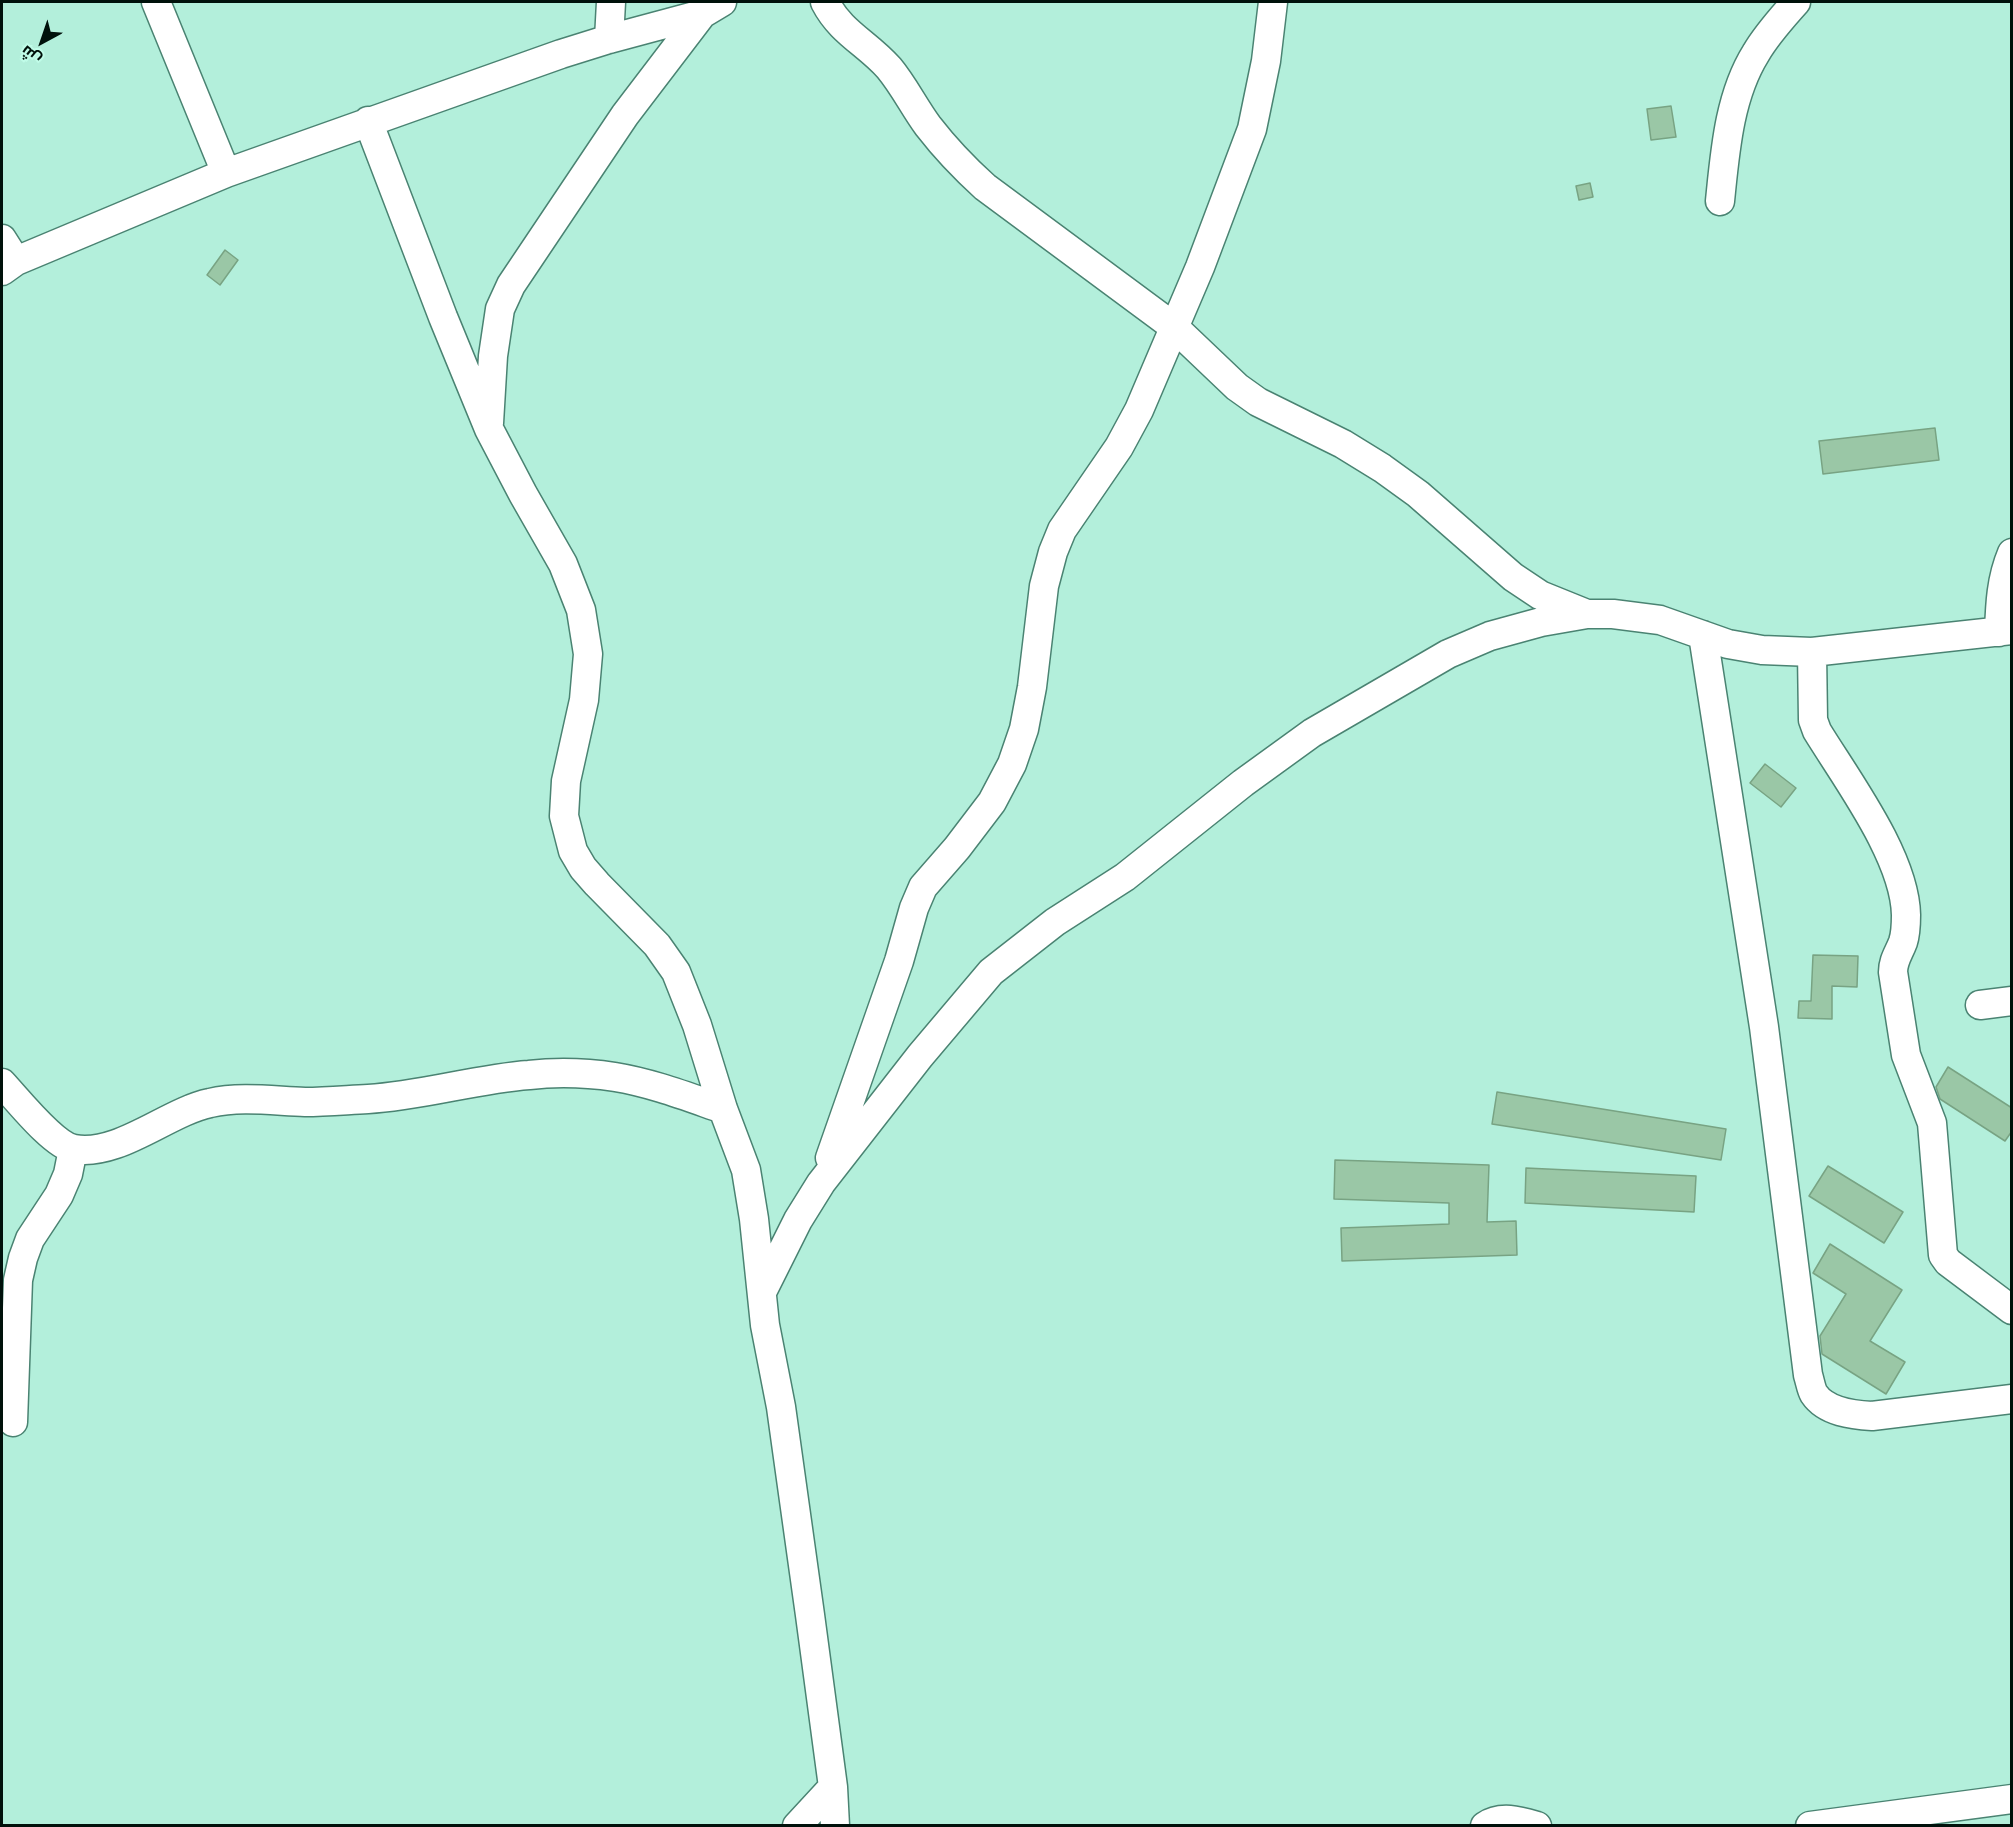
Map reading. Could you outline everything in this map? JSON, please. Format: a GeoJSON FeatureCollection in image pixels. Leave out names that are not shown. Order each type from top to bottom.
{"type":"FeatureCollection","features":[{"type":"Feature","properties":{"kind":"street"},"geometry":{"type":"LineString","coordinates":[[156,2],[226,173]]}},
{"type":"Feature","properties":{"kind":"street"},"geometry":{"type":"LineString","coordinates":[[609,39],[611,2]]}},
{"type":"Feature","properties":{"kind":"street"},"geometry":{"type":"LineString","coordinates":[[825,2],[839,24],[887,66],[927,125],[964,168],[985,187],[1174,327],[1237,387],[1258,402],[1343,444],[1382,468],[1418,494],[1513,577],[1540,595],[1587,614]]}},
{"type":"Feature","properties":{"kind":"street"},"geometry":{"type":"LineString","coordinates":[[821,1182],[900,961],[914,908],[923,887],[957,848],[992,802],[1012,764],[1024,729],[1032,687],[1044,586],[1053,552],[1062,530],[1119,447],[1139,410],[1200,267],[1252,129],[1266,61],[1273,2]]}},
{"type":"Feature","properties":{"kind":"street"},"geometry":{"type":"LineString","coordinates":[[1720,201],[1738,90],[1754,55],[1768,34],[1796,2]]}},
{"type":"Feature","properties":{"kind":"street"},"geometry":{"type":"LineString","coordinates":[[6,257],[368,121],[609,39],[712,8]]}},
{"type":"Feature","properties":{"kind":"street"},"geometry":{"type":"LineString","coordinates":[[489,429],[493,356],[498,321],[500,309],[511,285],[625,115],[712,8]]}},
{"type":"Feature","properties":{"kind":"street"},"geometry":{"type":"LineString","coordinates":[[368,121],[443,317],[489,429],[563,564],[581,609],[588,654],[584,700],[566,781],[564,816],[573,851],[583,868],[668,958],[676,972],[697,1025],[723,1109],[746,1170],[765,1325],[784,1431],[833,1787],[835,1826]]}},
{"type":"Feature","properties":{"kind":"street"},"geometry":{"type":"LineString","coordinates":[[762,1292],[798,1220],[821,1182],[920,1056],[991,972],[1055,922],[1125,877],[1244,783],[1312,733],[1448,654],[1490,636],[1541,622],[1587,614],[1613,614],[1660,620],[1728,644],[1762,650],[1812,652],[2005,631],[2001,594],[2004,572],[2012,553]]}},
{"type":"Feature","properties":{"kind":"street"},"geometry":{"type":"LineString","coordinates":[[1703,635],[1764,1027],[1808,1376],[1815,1395],[1827,1406],[1858,1415],[1872,1416],[2012,1398]]}},
{"type":"Feature","properties":{"kind":"street"},"geometry":{"type":"LineString","coordinates":[[1812,652],[1813,720],[1816,731],[1862,801],[1896,870],[1903,894],[1906,931],[1894,961],[1893,972],[1906,1055],[1932,1124],[1943,1255],[1948,1262],[2012,1310]]}},
{"type":"Feature","properties":{"kind":"street"},"geometry":{"type":"LineString","coordinates":[[1980,1005],[2012,1001]]}},
{"type":"Feature","properties":{"kind":"street"},"geometry":{"type":"LineString","coordinates":[[2,1083],[54,1139],[73,1149],[96,1149],[131,1138],[209,1103],[241,1100],[309,1102],[372,1099],[529,1075],[572,1074],[615,1077],[672,1091],[723,1109]]}},
{"type":"Feature","properties":{"kind":"street"},"geometry":{"type":"LineString","coordinates":[[13,1422],[18,1280],[30,1239],[59,1195],[68,1174],[73,1149]]}},
{"type":"Feature","properties":{"kind":"street"},"geometry":{"type":"LineString","coordinates":[[797,1826],[833,1787]]}},
{"type":"Feature","properties":{"kind":"street"},"geometry":{"type":"LineString","coordinates":[[1810,1826],[2012,1799]]}},
{"type":"Feature","properties":{"kind":"street"},"geometry":{"type":"LineString","coordinates":[[1485,1826],[1492,1821],[1503,1819],[1537,1826]]}},
{"type":"Feature","properties":{"kind":"building"},"geometry":{"type":"Polygon","coordinates":[[[1671,106],[1676,137],[1651,140],[1647,109],[1671,106]]]}},
{"type":"Feature","properties":{"kind":"building"},"geometry":{"type":"Polygon","coordinates":[[[1590,183],[1593,197],[1579,200],[1576,186],[1590,183]]]}},
{"type":"Feature","properties":{"kind":"building"},"geometry":{"type":"Polygon","coordinates":[[[225,250],[238,260],[220,285],[207,275],[225,250]]]}},
{"type":"Feature","properties":{"kind":"building"},"geometry":{"type":"Polygon","coordinates":[[[1935,428],[1939,460],[1823,474],[1819,441],[1935,428]]]}},
{"type":"Feature","properties":{"kind":"building"},"geometry":{"type":"Polygon","coordinates":[[[1765,764],[1796,788],[1781,807],[1750,783],[1765,764]]]}},
{"type":"Feature","properties":{"kind":"building"},"geometry":{"type":"Polygon","coordinates":[[[1813,955],[1858,956],[1857,987],[1832,986],[1832,1019],[1798,1018],[1799,1001],[1811,1001],[1813,955]]]}},
{"type":"Feature","properties":{"kind":"building"},"geometry":{"type":"Polygon","coordinates":[[[1948,1067],[2012,1108],[2012,1131],[2005,1141],[1940,1099],[1936,1087],[1948,1067]]]}},
{"type":"Feature","properties":{"kind":"building"},"geometry":{"type":"Polygon","coordinates":[[[1497,1092],[1726,1129],[1721,1160],[1492,1124],[1497,1092]]]}},
{"type":"Feature","properties":{"kind":"building"},"geometry":{"type":"Polygon","coordinates":[[[1335,1160],[1489,1165],[1487,1222],[1516,1221],[1517,1255],[1342,1261],[1341,1228],[1449,1224],[1449,1203],[1334,1199],[1335,1160]]]}},
{"type":"Feature","properties":{"kind":"building"},"geometry":{"type":"Polygon","coordinates":[[[1828,1166],[1903,1212],[1884,1243],[1809,1196],[1828,1166]]]}},
{"type":"Feature","properties":{"kind":"building"},"geometry":{"type":"Polygon","coordinates":[[[1526,1168],[1696,1176],[1694,1212],[1525,1203],[1526,1168]]]}},
{"type":"Feature","properties":{"kind":"building"},"geometry":{"type":"Polygon","coordinates":[[[1830,1244],[1902,1290],[1870,1341],[1905,1362],[1886,1394],[1822,1354],[1820,1336],[1846,1294],[1813,1273],[1830,1244]]]}}]}
